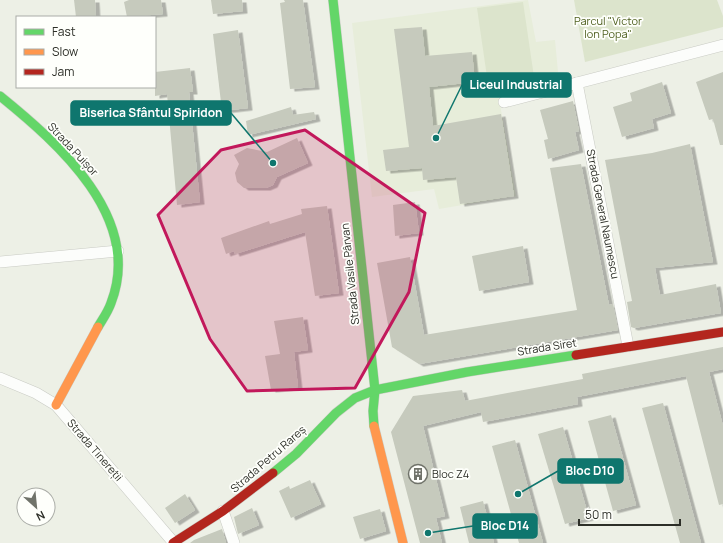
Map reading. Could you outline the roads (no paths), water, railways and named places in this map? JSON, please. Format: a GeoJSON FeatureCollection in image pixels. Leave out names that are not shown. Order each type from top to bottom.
{"type":"FeatureCollection","features":[{"type":"Feature","properties":{"kind":"street","name":"Strada Vasile Pârvan"},"geometry":{"type":"LineString","coordinates":[[333,0],[375,390],[373,411],[375,432],[404,543]]}},
{"type":"Feature","properties":{"kind":"street"},"geometry":{"type":"LineString","coordinates":[[504,102],[723,45]]}},
{"type":"Feature","properties":{"kind":"street","name":"Strada General Naumescu"},"geometry":{"type":"LineString","coordinates":[[577,83],[628,346]]}},
{"type":"Feature","properties":{"kind":"street","name":"Strada Puișor"},"geometry":{"type":"LineString","coordinates":[[0,96],[63,152],[81,171],[96,192],[108,214],[115,234],[118,251],[119,272],[117,287],[111,303],[56,405]]}},
{"type":"Feature","properties":{"kind":"street"},"geometry":{"type":"LineString","coordinates":[[0,262],[118,251]]}},
{"type":"Feature","properties":{"kind":"street","name":"Strada Siret"},"geometry":{"type":"LineString","coordinates":[[375,390],[467,372],[723,332]]}},
{"type":"Feature","properties":{"kind":"street","name":"Strada Tinereții"},"geometry":{"type":"LineString","coordinates":[[0,378],[36,393],[56,405],[173,543]]}},
{"type":"Feature","properties":{"kind":"street","name":"Strada Petru Rareș"},"geometry":{"type":"LineString","coordinates":[[173,543],[223,511],[259,485],[296,454],[336,413],[355,398],[375,390]]}},
{"type":"Feature","properties":{"kind":"street"},"geometry":{"type":"LineString","coordinates":[[223,511],[234,543]]}},
{"type":"Feature","properties":{"kind":"place","name":"Liceul Industrial"},"geometry":{"type":"Point","coordinates":[436,138]}},
{"type":"Feature","properties":{"kind":"place","name":"Biserica Sfântul Spiridon"},"geometry":{"type":"Point","coordinates":[273,163]}},
{"type":"Feature","properties":{"kind":"place","name":"Bloc Z4"},"geometry":{"type":"Point","coordinates":[418,474]}},
{"type":"Feature","properties":{"kind":"place","name":"Bloc D10"},"geometry":{"type":"Point","coordinates":[518,494]}},
{"type":"Feature","properties":{"kind":"place","name":"Bloc D14"},"geometry":{"type":"Point","coordinates":[428,533]}},
{"type":"Feature","properties":{"kind":"park label","name":"Parcul \"Victor Ion Popa\""},"geometry":{"type":"Point","coordinates":[608,27]}}]}
